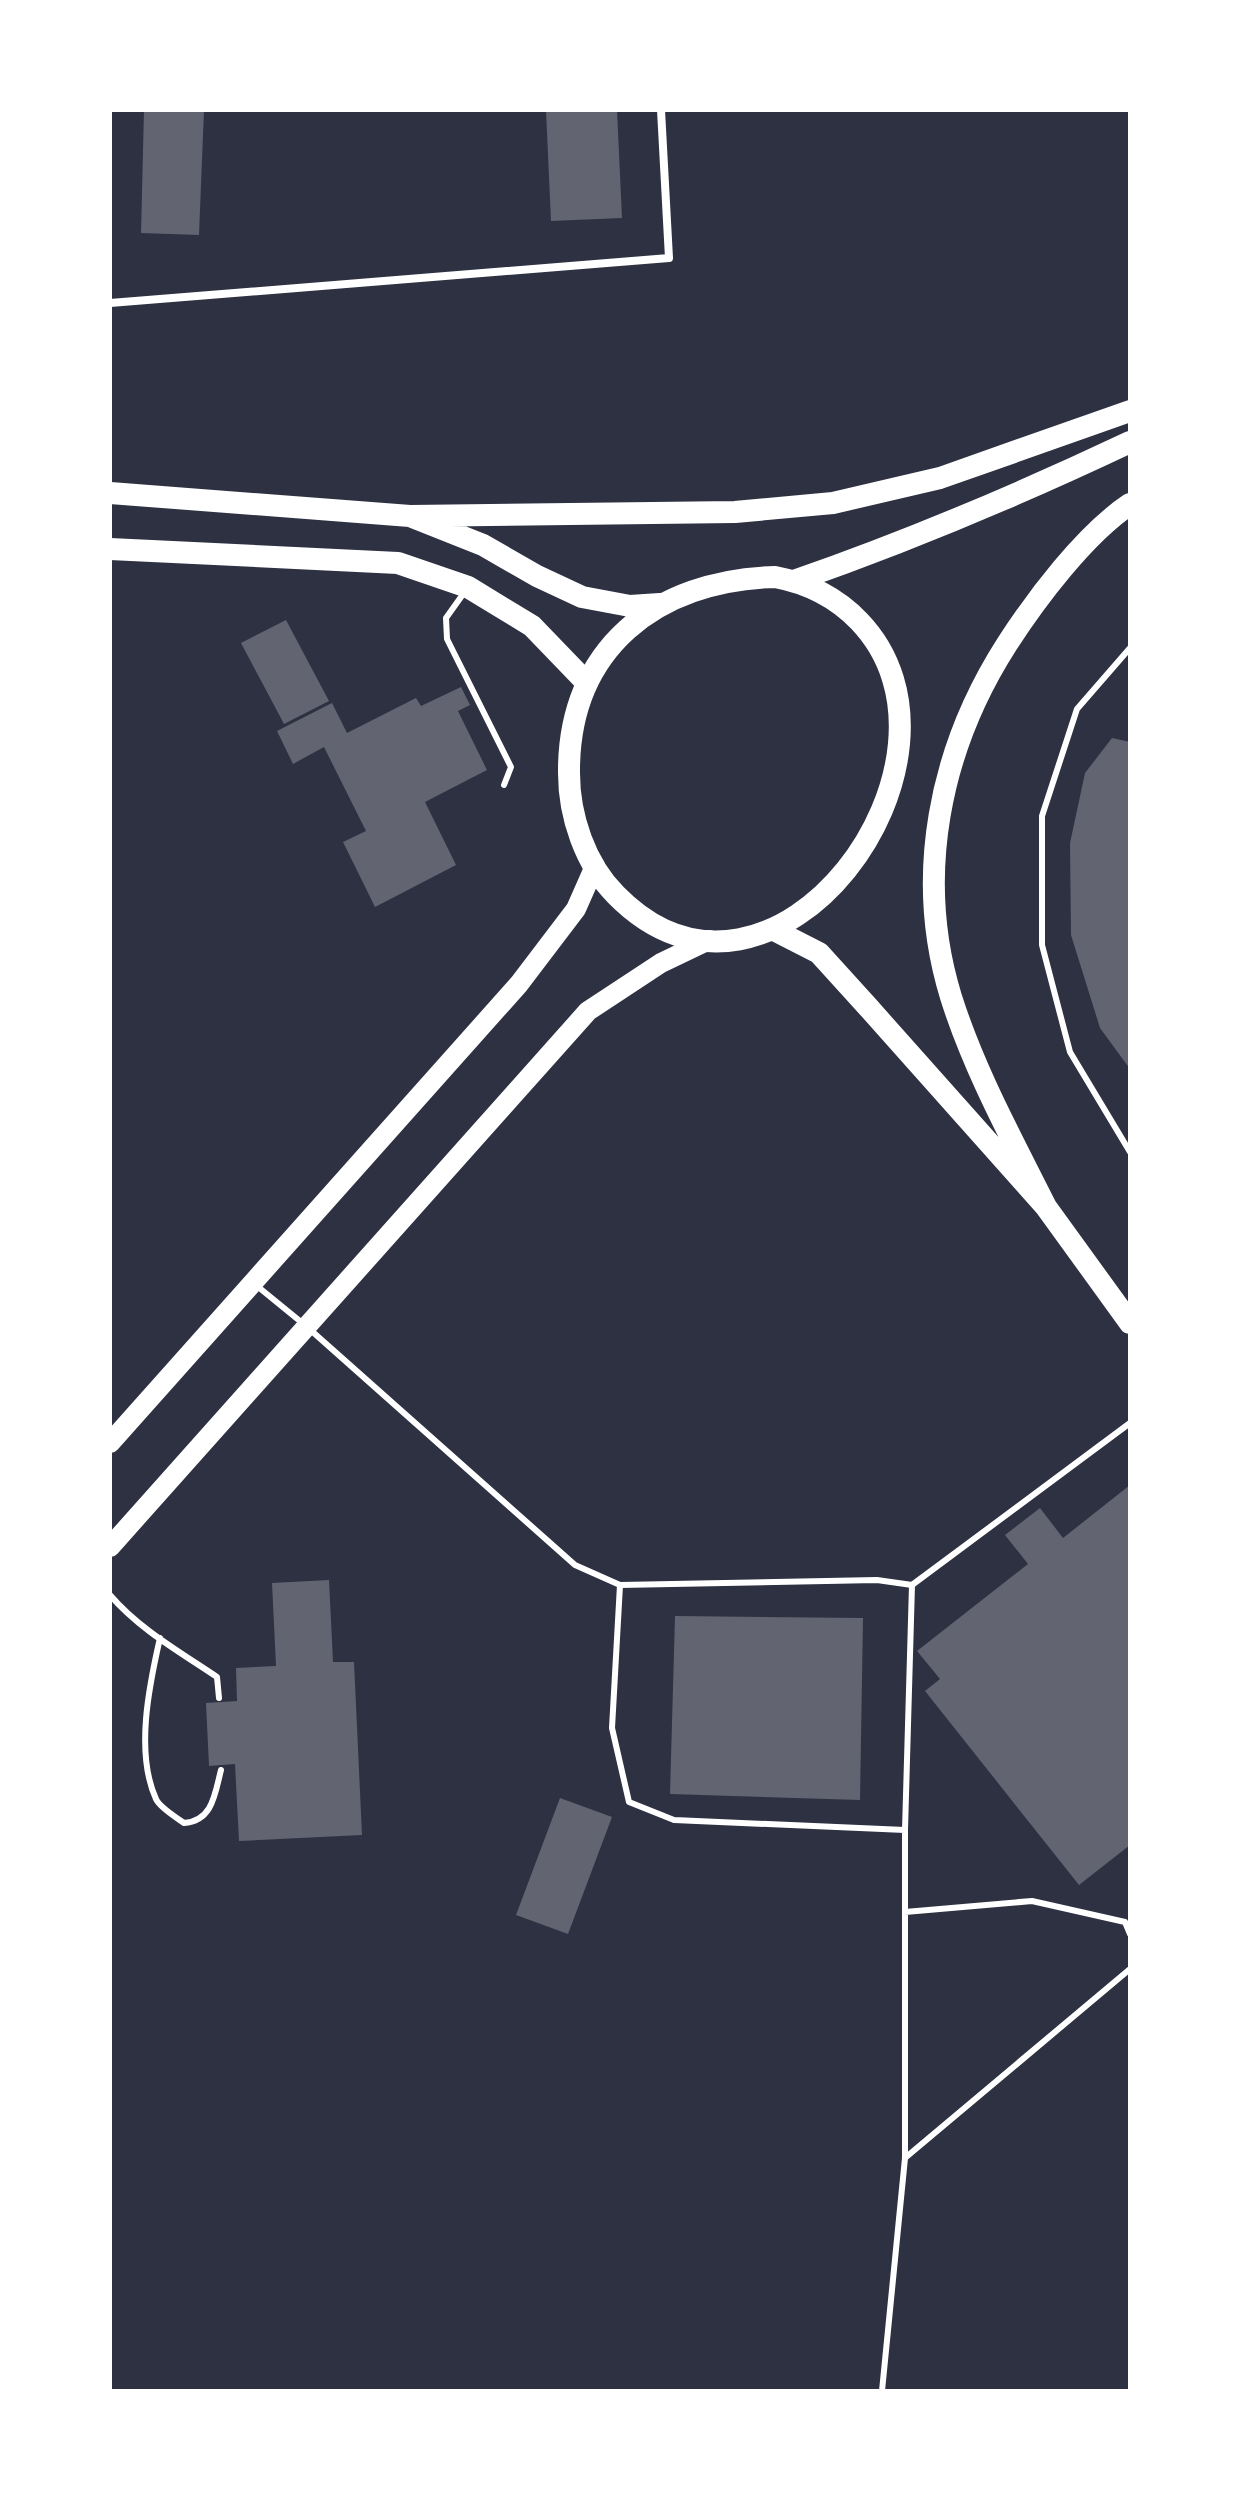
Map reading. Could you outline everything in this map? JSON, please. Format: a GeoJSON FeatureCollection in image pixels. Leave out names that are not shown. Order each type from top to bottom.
{"type":"FeatureCollection","features":[{"type":"Feature","properties":{"kind":"highway"},"geometry":{"type":"LineString","coordinates":[[110,493],[286,504],[410,516],[735,512],[833,503],[940,478],[1130,411]]}},
{"type":"Feature","properties":{"kind":"highway"},"geometry":{"type":"LineString","coordinates":[[794,581],[888,548],[1130,442]]}},
{"type":"Feature","properties":{"kind":"highway"},"geometry":{"type":"LineString","coordinates":[[1046,1207],[978,1068],[951,996],[935,922],[934,851],[939,814],[958,743],[994,665],[1044,591],[1097,533],[1130,504]]}},
{"type":"Feature","properties":{"kind":"highway"},"geometry":{"type":"LineString","coordinates":[[410,516],[483,545],[582,597],[630,606],[662,604]]}},
{"type":"Feature","properties":{"kind":"highway"},"geometry":{"type":"LineString","coordinates":[[110,549],[398,563],[468,587],[532,626],[586,682]]}},
{"type":"Feature","properties":{"kind":"highway"},"geometry":{"type":"LineString","coordinates":[[775,577],[794,581],[836,601],[870,633],[885,657],[895,684],[901,736],[889,789],[863,845],[824,896],[802,914],[774,930],[745,938],[709,940],[677,935],[656,927],[612,892],[582,841],[572,810],[569,753],[586,682],[618,637],[662,604],[719,583],[746,578],[775,577]]}},
{"type":"Feature","properties":{"kind":"highway"},"geometry":{"type":"LineString","coordinates":[[774,930],[819,953],[1046,1207],[1130,1323]]}},
{"type":"Feature","properties":{"kind":"main road"},"geometry":{"type":"LineString","coordinates":[[110,1443],[519,984],[576,909],[595,866]]}},
{"type":"Feature","properties":{"kind":"main road"},"geometry":{"type":"LineString","coordinates":[[110,1547],[588,1011],[661,963],[709,940]]}},
{"type":"Feature","properties":{"kind":"street"},"geometry":{"type":"LineString","coordinates":[[110,303],[669,258],[661,110]]}},
{"type":"Feature","properties":{"kind":"lane"},"geometry":{"type":"LineString","coordinates":[[468,587],[446,618],[447,639],[511,767],[504,785]]}},
{"type":"Feature","properties":{"kind":"lane"},"geometry":{"type":"LineString","coordinates":[[1130,648],[1077,709],[1042,816],[1042,945],[1070,1052],[1130,1152]]}},
{"type":"Feature","properties":{"kind":"lane"},"geometry":{"type":"LineString","coordinates":[[253,1282],[575,1565],[620,1585],[877,1580],[912,1585],[1130,1423]]}},
{"type":"Feature","properties":{"kind":"lane"},"geometry":{"type":"LineString","coordinates":[[620,1585],[612,1728],[629,1802],[674,1820],[905,1830]]}},
{"type":"Feature","properties":{"kind":"lane"},"geometry":{"type":"LineString","coordinates":[[882,2391],[905,2158],[905,1830],[912,1585]]}},
{"type":"Feature","properties":{"kind":"lane"},"geometry":{"type":"LineString","coordinates":[[110,1595],[123,1610],[217,1677],[219,1698]]}},
{"type":"Feature","properties":{"kind":"lane"},"geometry":{"type":"LineString","coordinates":[[160,1638],[151,1684],[145,1755],[157,1802],[184,1823],[195,1822],[211,1809],[221,1770]]}},
{"type":"Feature","properties":{"kind":"lane"},"geometry":{"type":"LineString","coordinates":[[905,1912],[1032,1901],[1125,1922],[1130,1934]]}},
{"type":"Feature","properties":{"kind":"lane"},"geometry":{"type":"LineString","coordinates":[[905,2158],[1130,1969]]}},
{"type":"Feature","properties":{"kind":"building"},"geometry":{"type":"Polygon","coordinates":[[[144,110],[204,110],[199,235],[141,233],[144,110]]]}},
{"type":"Feature","properties":{"kind":"building"},"geometry":{"type":"Polygon","coordinates":[[[546,110],[617,110],[622,218],[551,221],[546,110]]]}},
{"type":"Feature","properties":{"kind":"building"},"geometry":{"type":"Polygon","coordinates":[[[286,620],[329,701],[284,724],[241,643],[286,620]]]}},
{"type":"Feature","properties":{"kind":"building"},"geometry":{"type":"Polygon","coordinates":[[[461,687],[470,705],[458,711],[487,770],[425,802],[456,865],[375,907],[343,842],[366,831],[324,747],[293,764],[277,731],[332,703],[347,733],[416,698],[421,706],[461,687]]]}},
{"type":"Feature","properties":{"kind":"building"},"geometry":{"type":"Polygon","coordinates":[[[1112,738],[1130,742],[1130,1069],[1100,1028],[1071,935],[1070,843],[1085,773],[1112,738]]]}},
{"type":"Feature","properties":{"kind":"building"},"geometry":{"type":"Polygon","coordinates":[[[1130,1485],[1130,1845],[1079,1885],[925,1691],[940,1679],[917,1651],[1028,1564],[1005,1535],[1040,1508],[1063,1538],[1130,1485]]]}},
{"type":"Feature","properties":{"kind":"building"},"geometry":{"type":"Polygon","coordinates":[[[329,1580],[333,1662],[354,1662],[362,1835],[239,1841],[235,1764],[209,1766],[206,1703],[237,1701],[236,1668],[276,1666],[272,1583],[329,1580]]]}},
{"type":"Feature","properties":{"kind":"building"},"geometry":{"type":"Polygon","coordinates":[[[675,1616],[863,1618],[860,1800],[670,1794],[675,1616]]]}},
{"type":"Feature","properties":{"kind":"building"},"geometry":{"type":"Polygon","coordinates":[[[560,1798],[612,1817],[568,1934],[516,1915],[560,1798]]]}}]}
